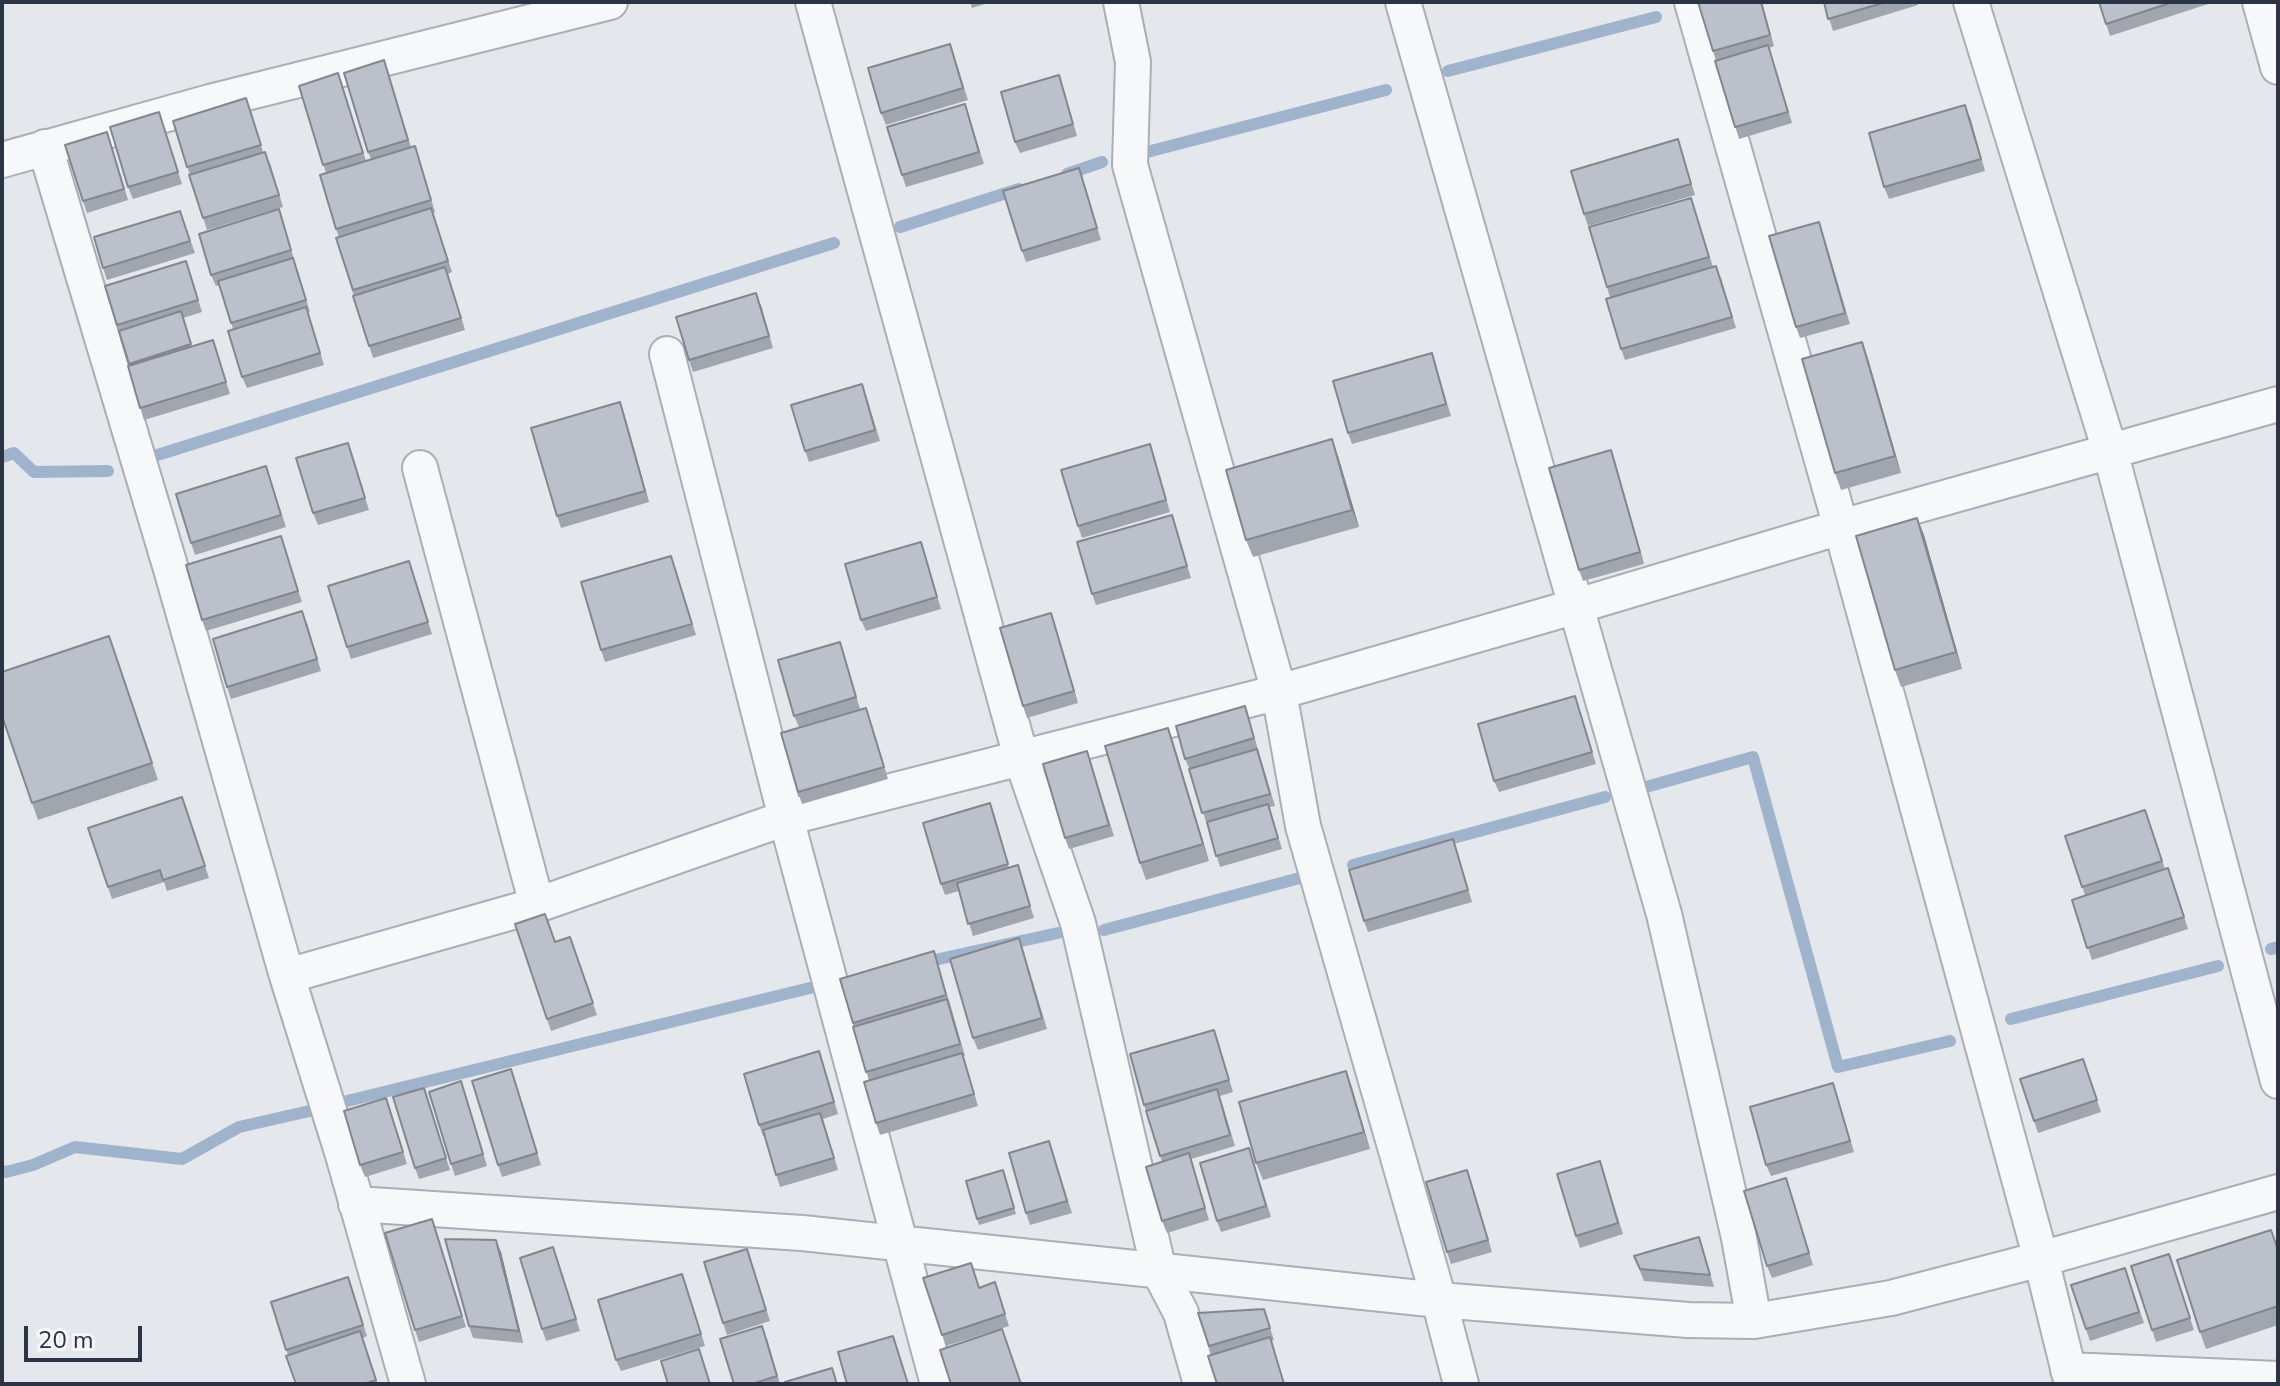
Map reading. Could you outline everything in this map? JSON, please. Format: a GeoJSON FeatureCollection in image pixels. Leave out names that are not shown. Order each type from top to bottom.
{"type":"FeatureCollection","features":[{"type":"Feature","properties":{"kind":"street"},"geometry":{"type":"LineString","coordinates":[[2,160],[210,102],[610,2]]}},
{"type":"Feature","properties":{"kind":"street"},"geometry":{"type":"LineString","coordinates":[[813,2],[1021,757],[1078,923],[1159,1271],[1181,1313],[1201,1384]]}},
{"type":"Feature","properties":{"kind":"street"},"geometry":{"type":"LineString","coordinates":[[1121,2],[1133,62],[1130,165],[1279,692],[1303,826],[1461,1384]]}},
{"type":"Feature","properties":{"kind":"street"},"geometry":{"type":"LineString","coordinates":[[1403,2],[1664,914],[1739,1238],[1754,1321]]}},
{"type":"Feature","properties":{"kind":"street"},"geometry":{"type":"LineString","coordinates":[[1692,2],[1841,527],[2041,1259],[2070,1377],[2278,1379]]}},
{"type":"Feature","properties":{"kind":"street"},"geometry":{"type":"LineString","coordinates":[[1971,2],[2110,451],[2278,1081]]}},
{"type":"Feature","properties":{"kind":"street"},"geometry":{"type":"LineString","coordinates":[[2260,2],[2278,67]]}},
{"type":"Feature","properties":{"kind":"street"},"geometry":{"type":"LineString","coordinates":[[45,147],[176,584],[287,976],[408,1384]]}},
{"type":"Feature","properties":{"kind":"street"},"geometry":{"type":"LineString","coordinates":[[667,354],[786,818],[938,1384]]}},
{"type":"Feature","properties":{"kind":"street"},"geometry":{"type":"LineString","coordinates":[[287,976],[537,905],[786,818],[1279,692],[1841,527],[2278,404]]}},
{"type":"Feature","properties":{"kind":"street"},"geometry":{"type":"LineString","coordinates":[[420,468],[537,905]]}},
{"type":"Feature","properties":{"kind":"street"},"geometry":{"type":"LineString","coordinates":[[356,1204],[802,1233],[1439,1300],[1688,1320],[1754,1321],[1891,1298],[2278,1192]]}},
{"type":"Feature","properties":{"kind":"building"},"geometry":{"type":"Polygon","coordinates":[[[1698,2],[1761,2],[1770,35],[1713,51],[1698,2]]]}},
{"type":"Feature","properties":{"kind":"building"},"geometry":{"type":"Polygon","coordinates":[[[1824,2],[1886,2],[1828,19],[1824,2]]]}},
{"type":"Feature","properties":{"kind":"building"},"geometry":{"type":"Polygon","coordinates":[[[2099,2],[2173,2],[2106,24],[2099,2]]]}},
{"type":"Feature","properties":{"kind":"building"},"geometry":{"type":"Polygon","coordinates":[[[950,44],[963,88],[881,113],[868,68],[950,44]]]}},
{"type":"Feature","properties":{"kind":"building"},"geometry":{"type":"Polygon","coordinates":[[[1768,45],[1788,112],[1735,127],[1715,61],[1768,45]]]}},
{"type":"Feature","properties":{"kind":"building"},"geometry":{"type":"Polygon","coordinates":[[[384,60],[408,140],[368,152],[344,73],[384,60]]]}},
{"type":"Feature","properties":{"kind":"building"},"geometry":{"type":"Polygon","coordinates":[[[338,73],[363,153],[323,165],[299,86],[338,73]]]}},
{"type":"Feature","properties":{"kind":"building"},"geometry":{"type":"Polygon","coordinates":[[[1059,75],[1073,124],[1015,142],[1001,92],[1059,75]]]}},
{"type":"Feature","properties":{"kind":"building"},"geometry":{"type":"Polygon","coordinates":[[[246,98],[261,145],[187,167],[173,121],[246,98]]]}},
{"type":"Feature","properties":{"kind":"building"},"geometry":{"type":"Polygon","coordinates":[[[965,104],[979,152],[902,175],[887,127],[965,104]]]}},
{"type":"Feature","properties":{"kind":"building"},"geometry":{"type":"Polygon","coordinates":[[[1965,105],[1981,159],[1884,187],[1869,133],[1965,105]]]}},
{"type":"Feature","properties":{"kind":"building"},"geometry":{"type":"Polygon","coordinates":[[[159,112],[178,172],[128,187],[110,127],[159,112]]]}},
{"type":"Feature","properties":{"kind":"building"},"geometry":{"type":"Polygon","coordinates":[[[107,132],[124,189],[83,201],[65,145],[107,132]]]}},
{"type":"Feature","properties":{"kind":"building"},"geometry":{"type":"Polygon","coordinates":[[[1678,139],[1691,184],[1584,214],[1571,171],[1678,139]]]}},
{"type":"Feature","properties":{"kind":"building"},"geometry":{"type":"Polygon","coordinates":[[[415,146],[431,200],[336,229],[320,175],[415,146]]]}},
{"type":"Feature","properties":{"kind":"building"},"geometry":{"type":"Polygon","coordinates":[[[265,152],[279,195],[203,218],[189,175],[265,152]]]}},
{"type":"Feature","properties":{"kind":"building"},"geometry":{"type":"Polygon","coordinates":[[[1079,168],[1097,228],[1022,251],[1003,191],[1079,168]]]}},
{"type":"Feature","properties":{"kind":"building"},"geometry":{"type":"Polygon","coordinates":[[[1691,198],[1709,257],[1607,287],[1589,227],[1691,198]]]}},
{"type":"Feature","properties":{"kind":"building"},"geometry":{"type":"Polygon","coordinates":[[[431,208],[448,261],[353,290],[336,238],[431,208]]]}},
{"type":"Feature","properties":{"kind":"building"},"geometry":{"type":"Polygon","coordinates":[[[279,209],[291,250],[211,275],[199,234],[279,209]]]}},
{"type":"Feature","properties":{"kind":"building"},"geometry":{"type":"Polygon","coordinates":[[[180,211],[190,241],[103,268],[94,237],[180,211]]]}},
{"type":"Feature","properties":{"kind":"building"},"geometry":{"type":"Polygon","coordinates":[[[1819,222],[1845,313],[1796,327],[1769,236],[1819,222]]]}},
{"type":"Feature","properties":{"kind":"building"},"geometry":{"type":"Polygon","coordinates":[[[293,258],[306,300],[231,323],[218,281],[293,258]]]}},
{"type":"Feature","properties":{"kind":"building"},"geometry":{"type":"Polygon","coordinates":[[[186,261],[198,300],[117,325],[105,286],[186,261]]]}},
{"type":"Feature","properties":{"kind":"building"},"geometry":{"type":"Polygon","coordinates":[[[1716,266],[1732,317],[1621,349],[1606,299],[1716,266]]]}},
{"type":"Feature","properties":{"kind":"building"},"geometry":{"type":"Polygon","coordinates":[[[445,267],[461,318],[369,346],[353,296],[445,267]]]}},
{"type":"Feature","properties":{"kind":"building"},"geometry":{"type":"Polygon","coordinates":[[[756,293],[769,336],[689,360],[676,317],[756,293]]]}},
{"type":"Feature","properties":{"kind":"building"},"geometry":{"type":"Polygon","coordinates":[[[306,307],[320,353],[242,377],[228,331],[306,307]]]}},
{"type":"Feature","properties":{"kind":"building"},"geometry":{"type":"Polygon","coordinates":[[[181,311],[191,344],[129,364],[119,331],[181,311]]]}},
{"type":"Feature","properties":{"kind":"building"},"geometry":{"type":"Polygon","coordinates":[[[213,340],[226,382],[140,408],[128,366],[213,340]]]}},
{"type":"Feature","properties":{"kind":"building"},"geometry":{"type":"Polygon","coordinates":[[[1862,342],[1895,456],[1835,473],[1802,359],[1862,342]]]}},
{"type":"Feature","properties":{"kind":"building"},"geometry":{"type":"Polygon","coordinates":[[[1432,353],[1446,404],[1348,433],[1333,381],[1432,353]]]}},
{"type":"Feature","properties":{"kind":"building"},"geometry":{"type":"Polygon","coordinates":[[[862,384],[875,430],[805,451],[791,405],[862,384]]]}},
{"type":"Feature","properties":{"kind":"building"},"geometry":{"type":"Polygon","coordinates":[[[620,402],[645,491],[557,516],[531,428],[620,402]]]}},
{"type":"Feature","properties":{"kind":"building"},"geometry":{"type":"Polygon","coordinates":[[[1332,439],[1352,510],[1246,540],[1226,470],[1332,439]]]}},
{"type":"Feature","properties":{"kind":"building"},"geometry":{"type":"Polygon","coordinates":[[[348,443],[365,498],[313,513],[296,458],[348,443]]]}},
{"type":"Feature","properties":{"kind":"building"},"geometry":{"type":"Polygon","coordinates":[[[1150,444],[1166,500],[1078,526],[1061,470],[1150,444]]]}},
{"type":"Feature","properties":{"kind":"building"},"geometry":{"type":"Polygon","coordinates":[[[1611,450],[1640,552],[1579,570],[1549,468],[1611,450]]]}},
{"type":"Feature","properties":{"kind":"building"},"geometry":{"type":"Polygon","coordinates":[[[266,466],[281,515],[191,543],[176,494],[266,466]]]}},
{"type":"Feature","properties":{"kind":"building"},"geometry":{"type":"Polygon","coordinates":[[[1172,515],[1187,566],[1092,594],[1077,542],[1172,515]]]}},
{"type":"Feature","properties":{"kind":"building"},"geometry":{"type":"Polygon","coordinates":[[[1917,518],[1956,652],[1895,670],[1856,536],[1917,518]]]}},
{"type":"Feature","properties":{"kind":"building"},"geometry":{"type":"Polygon","coordinates":[[[281,536],[298,591],[202,620],[186,565],[281,536]]]}},
{"type":"Feature","properties":{"kind":"building"},"geometry":{"type":"Polygon","coordinates":[[[921,542],[937,597],[861,620],[845,564],[921,542]]]}},
{"type":"Feature","properties":{"kind":"building"},"geometry":{"type":"Polygon","coordinates":[[[671,556],[692,624],[601,650],[581,582],[671,556]]]}},
{"type":"Feature","properties":{"kind":"building"},"geometry":{"type":"Polygon","coordinates":[[[409,561],[428,622],[347,647],[328,586],[409,561]]]}},
{"type":"Feature","properties":{"kind":"building"},"geometry":{"type":"Polygon","coordinates":[[[302,611],[317,659],[227,687],[213,639],[302,611]]]}},
{"type":"Feature","properties":{"kind":"building"},"geometry":{"type":"Polygon","coordinates":[[[1051,613],[1074,691],[1023,706],[1000,628],[1051,613]]]}},
{"type":"Feature","properties":{"kind":"building"},"geometry":{"type":"Polygon","coordinates":[[[109,636],[152,763],[32,803],[2,716],[2,672],[109,636]]]}},
{"type":"Feature","properties":{"kind":"building"},"geometry":{"type":"Polygon","coordinates":[[[840,642],[856,697],[794,716],[778,660],[840,642]]]}},
{"type":"Feature","properties":{"kind":"building"},"geometry":{"type":"Polygon","coordinates":[[[1575,696],[1592,752],[1494,781],[1478,724],[1575,696]]]}},
{"type":"Feature","properties":{"kind":"building"},"geometry":{"type":"Polygon","coordinates":[[[1245,706],[1254,738],[1185,759],[1176,726],[1245,706]]]}},
{"type":"Feature","properties":{"kind":"building"},"geometry":{"type":"Polygon","coordinates":[[[866,708],[884,767],[798,792],[781,733],[866,708]]]}},
{"type":"Feature","properties":{"kind":"building"},"geometry":{"type":"Polygon","coordinates":[[[1168,728],[1203,844],[1140,863],[1105,746],[1168,728]]]}},
{"type":"Feature","properties":{"kind":"building"},"geometry":{"type":"Polygon","coordinates":[[[1257,749],[1270,794],[1202,813],[1189,769],[1257,749]]]}},
{"type":"Feature","properties":{"kind":"building"},"geometry":{"type":"Polygon","coordinates":[[[1087,751],[1109,825],[1065,838],[1043,764],[1087,751]]]}},
{"type":"Feature","properties":{"kind":"building"},"geometry":{"type":"Polygon","coordinates":[[[182,797],[205,866],[163,880],[160,870],[108,887],[88,828],[182,797]]]}},
{"type":"Feature","properties":{"kind":"building"},"geometry":{"type":"Polygon","coordinates":[[[990,803],[1008,864],[941,884],[923,823],[990,803]]]}},
{"type":"Feature","properties":{"kind":"building"},"geometry":{"type":"Polygon","coordinates":[[[1268,804],[1278,838],[1216,856],[1207,822],[1268,804]]]}},
{"type":"Feature","properties":{"kind":"building"},"geometry":{"type":"Polygon","coordinates":[[[2145,810],[2162,861],[2082,887],[2065,836],[2145,810]]]}},
{"type":"Feature","properties":{"kind":"building"},"geometry":{"type":"Polygon","coordinates":[[[1453,839],[1468,890],[1364,921],[1349,870],[1453,839]]]}},
{"type":"Feature","properties":{"kind":"building"},"geometry":{"type":"Polygon","coordinates":[[[1018,865],[1030,906],[968,924],[957,883],[1018,865]]]}},
{"type":"Feature","properties":{"kind":"building"},"geometry":{"type":"Polygon","coordinates":[[[2168,868],[2184,917],[2087,948],[2072,900],[2168,868]]]}},
{"type":"Feature","properties":{"kind":"building"},"geometry":{"type":"Polygon","coordinates":[[[545,914],[555,942],[570,937],[593,1003],[547,1019],[515,924],[545,914]]]}},
{"type":"Feature","properties":{"kind":"building"},"geometry":{"type":"Polygon","coordinates":[[[1019,938],[1042,1018],[973,1038],[950,959],[1019,938]]]}},
{"type":"Feature","properties":{"kind":"building"},"geometry":{"type":"Polygon","coordinates":[[[934,951],[946,995],[853,1023],[840,979],[934,951]]]}},
{"type":"Feature","properties":{"kind":"building"},"geometry":{"type":"Polygon","coordinates":[[[947,999],[960,1044],[866,1072],[853,1027],[947,999]]]}},
{"type":"Feature","properties":{"kind":"building"},"geometry":{"type":"Polygon","coordinates":[[[1214,1030],[1229,1080],[1144,1105],[1130,1054],[1214,1030]]]}},
{"type":"Feature","properties":{"kind":"building"},"geometry":{"type":"Polygon","coordinates":[[[819,1051],[834,1102],[759,1125],[744,1074],[819,1051]]]}},
{"type":"Feature","properties":{"kind":"building"},"geometry":{"type":"Polygon","coordinates":[[[962,1053],[974,1094],[876,1123],[864,1082],[962,1053]]]}},
{"type":"Feature","properties":{"kind":"building"},"geometry":{"type":"Polygon","coordinates":[[[2083,1059],[2097,1100],[2034,1121],[2020,1079],[2083,1059]]]}},
{"type":"Feature","properties":{"kind":"building"},"geometry":{"type":"Polygon","coordinates":[[[511,1069],[537,1153],[498,1165],[472,1081],[511,1069]]]}},
{"type":"Feature","properties":{"kind":"building"},"geometry":{"type":"Polygon","coordinates":[[[1346,1071],[1364,1132],[1256,1163],[1239,1102],[1346,1071]]]}},
{"type":"Feature","properties":{"kind":"building"},"geometry":{"type":"Polygon","coordinates":[[[461,1081],[483,1154],[451,1164],[429,1092],[461,1081]]]}},
{"type":"Feature","properties":{"kind":"building"},"geometry":{"type":"Polygon","coordinates":[[[1833,1083],[1850,1141],[1766,1165],[1750,1107],[1833,1083]]]}},
{"type":"Feature","properties":{"kind":"building"},"geometry":{"type":"Polygon","coordinates":[[[424,1088],[446,1158],[415,1168],[393,1097],[424,1088]]]}},
{"type":"Feature","properties":{"kind":"building"},"geometry":{"type":"Polygon","coordinates":[[[1217,1089],[1230,1135],[1160,1156],[1146,1111],[1217,1089]]]}},
{"type":"Feature","properties":{"kind":"building"},"geometry":{"type":"Polygon","coordinates":[[[386,1098],[403,1152],[360,1165],[344,1111],[386,1098]]]}},
{"type":"Feature","properties":{"kind":"building"},"geometry":{"type":"Polygon","coordinates":[[[820,1113],[834,1158],[776,1175],[763,1130],[820,1113]]]}},
{"type":"Feature","properties":{"kind":"building"},"geometry":{"type":"Polygon","coordinates":[[[1049,1141],[1067,1201],[1026,1213],[1009,1153],[1049,1141]]]}},
{"type":"Feature","properties":{"kind":"building"},"geometry":{"type":"Polygon","coordinates":[[[1249,1148],[1266,1206],[1217,1221],[1200,1163],[1249,1148]]]}},
{"type":"Feature","properties":{"kind":"building"},"geometry":{"type":"Polygon","coordinates":[[[1189,1153],[1205,1208],[1162,1221],[1146,1167],[1189,1153]]]}},
{"type":"Feature","properties":{"kind":"building"},"geometry":{"type":"Polygon","coordinates":[[[1600,1161],[1618,1223],[1576,1236],[1557,1174],[1600,1161]]]}},
{"type":"Feature","properties":{"kind":"building"},"geometry":{"type":"Polygon","coordinates":[[[1003,1170],[1014,1208],[977,1219],[966,1181],[1003,1170]]]}},
{"type":"Feature","properties":{"kind":"building"},"geometry":{"type":"Polygon","coordinates":[[[1467,1170],[1488,1240],[1447,1252],[1426,1182],[1467,1170]]]}},
{"type":"Feature","properties":{"kind":"building"},"geometry":{"type":"Polygon","coordinates":[[[1786,1178],[1809,1253],[1767,1266],[1744,1191],[1786,1178]]]}},
{"type":"Feature","properties":{"kind":"building"},"geometry":{"type":"Polygon","coordinates":[[[432,1219],[462,1316],[415,1330],[385,1233],[432,1219]]]}},
{"type":"Feature","properties":{"kind":"building"},"geometry":{"type":"Polygon","coordinates":[[[2271,1230],[2278,1250],[2278,1306],[2200,1332],[2177,1260],[2271,1230]]]}},
{"type":"Feature","properties":{"kind":"building"},"geometry":{"type":"Polygon","coordinates":[[[1699,1237],[1710,1275],[1640,1269],[1634,1256],[1699,1237]]]}},
{"type":"Feature","properties":{"kind":"building"},"geometry":{"type":"Polygon","coordinates":[[[445,1239],[496,1240],[519,1331],[469,1326],[445,1239]]]}},
{"type":"Feature","properties":{"kind":"building"},"geometry":{"type":"Polygon","coordinates":[[[553,1247],[576,1319],[542,1329],[520,1258],[553,1247]]]}},
{"type":"Feature","properties":{"kind":"building"},"geometry":{"type":"Polygon","coordinates":[[[747,1249],[766,1310],[723,1323],[704,1262],[747,1249]]]}},
{"type":"Feature","properties":{"kind":"building"},"geometry":{"type":"Polygon","coordinates":[[[2169,1254],[2190,1318],[2152,1330],[2131,1266],[2169,1254]]]}},
{"type":"Feature","properties":{"kind":"building"},"geometry":{"type":"Polygon","coordinates":[[[971,1263],[979,1288],[995,1282],[1005,1314],[942,1335],[923,1278],[971,1263]]]}},
{"type":"Feature","properties":{"kind":"building"},"geometry":{"type":"Polygon","coordinates":[[[2125,1268],[2139,1312],[2086,1329],[2071,1285],[2125,1268]]]}},
{"type":"Feature","properties":{"kind":"building"},"geometry":{"type":"Polygon","coordinates":[[[682,1274],[701,1334],[616,1360],[598,1300],[682,1274]]]}},
{"type":"Feature","properties":{"kind":"building"},"geometry":{"type":"Polygon","coordinates":[[[348,1277],[363,1325],[286,1350],[271,1302],[348,1277]]]}},
{"type":"Feature","properties":{"kind":"building"},"geometry":{"type":"Polygon","coordinates":[[[1264,1309],[1270,1328],[1209,1346],[1198,1313],[1264,1309]]]}},
{"type":"Feature","properties":{"kind":"building"},"geometry":{"type":"Polygon","coordinates":[[[762,1326],[777,1376],[752,1384],[734,1384],[720,1339],[762,1326]]]}},
{"type":"Feature","properties":{"kind":"building"},"geometry":{"type":"Polygon","coordinates":[[[1002,1329],[1021,1384],[951,1384],[940,1350],[1002,1329]]]}},
{"type":"Feature","properties":{"kind":"building"},"geometry":{"type":"Polygon","coordinates":[[[360,1331],[376,1380],[363,1384],[296,1384],[286,1356],[360,1331]]]}},
{"type":"Feature","properties":{"kind":"building"},"geometry":{"type":"Polygon","coordinates":[[[893,1336],[908,1384],[847,1384],[838,1352],[893,1336]]]}},
{"type":"Feature","properties":{"kind":"building"},"geometry":{"type":"Polygon","coordinates":[[[1270,1337],[1284,1384],[1217,1384],[1208,1356],[1270,1337]]]}},
{"type":"Feature","properties":{"kind":"building"},"geometry":{"type":"Polygon","coordinates":[[[699,1349],[710,1384],[668,1384],[661,1361],[699,1349]]]}},
{"type":"Feature","properties":{"kind":"building"},"geometry":{"type":"Polygon","coordinates":[[[832,1368],[837,1384],[785,1382],[832,1368]]]}},
{"type":"Feature","properties":{"kind":"waterway"},"geometry":{"type":"LineString","coordinates":[[1448,71],[1656,17]]}},
{"type":"Feature","properties":{"kind":"waterway"},"geometry":{"type":"LineString","coordinates":[[1147,152],[1386,90]]}},
{"type":"Feature","properties":{"kind":"waterway"},"geometry":{"type":"LineString","coordinates":[[1067,174],[1102,162]]}},
{"type":"Feature","properties":{"kind":"waterway"},"geometry":{"type":"LineString","coordinates":[[900,227],[1019,189]]}},
{"type":"Feature","properties":{"kind":"waterway"},"geometry":{"type":"LineString","coordinates":[[151,457],[834,243]]}},
{"type":"Feature","properties":{"kind":"waterway"},"geometry":{"type":"LineString","coordinates":[[2,457],[14,453],[34,472],[108,471]]}},
{"type":"Feature","properties":{"kind":"waterway"},"geometry":{"type":"LineString","coordinates":[[1646,787],[1753,757],[1838,1067],[1950,1041]]}},
{"type":"Feature","properties":{"kind":"waterway"},"geometry":{"type":"LineString","coordinates":[[1353,865],[1605,797]]}},
{"type":"Feature","properties":{"kind":"waterway"},"geometry":{"type":"LineString","coordinates":[[1104,930],[1300,878]]}},
{"type":"Feature","properties":{"kind":"waterway"},"geometry":{"type":"LineString","coordinates":[[921,963],[1058,933]]}},
{"type":"Feature","properties":{"kind":"waterway"},"geometry":{"type":"LineString","coordinates":[[2271,949],[2278,947]]}},
{"type":"Feature","properties":{"kind":"waterway"},"geometry":{"type":"LineString","coordinates":[[2011,1019],[2218,966]]}},
{"type":"Feature","properties":{"kind":"waterway"},"geometry":{"type":"LineString","coordinates":[[339,1103],[814,987]]}},
{"type":"Feature","properties":{"kind":"waterway"},"geometry":{"type":"LineString","coordinates":[[2,1171],[33,1165],[75,1147],[182,1159],[239,1127],[314,1110]]}}]}
